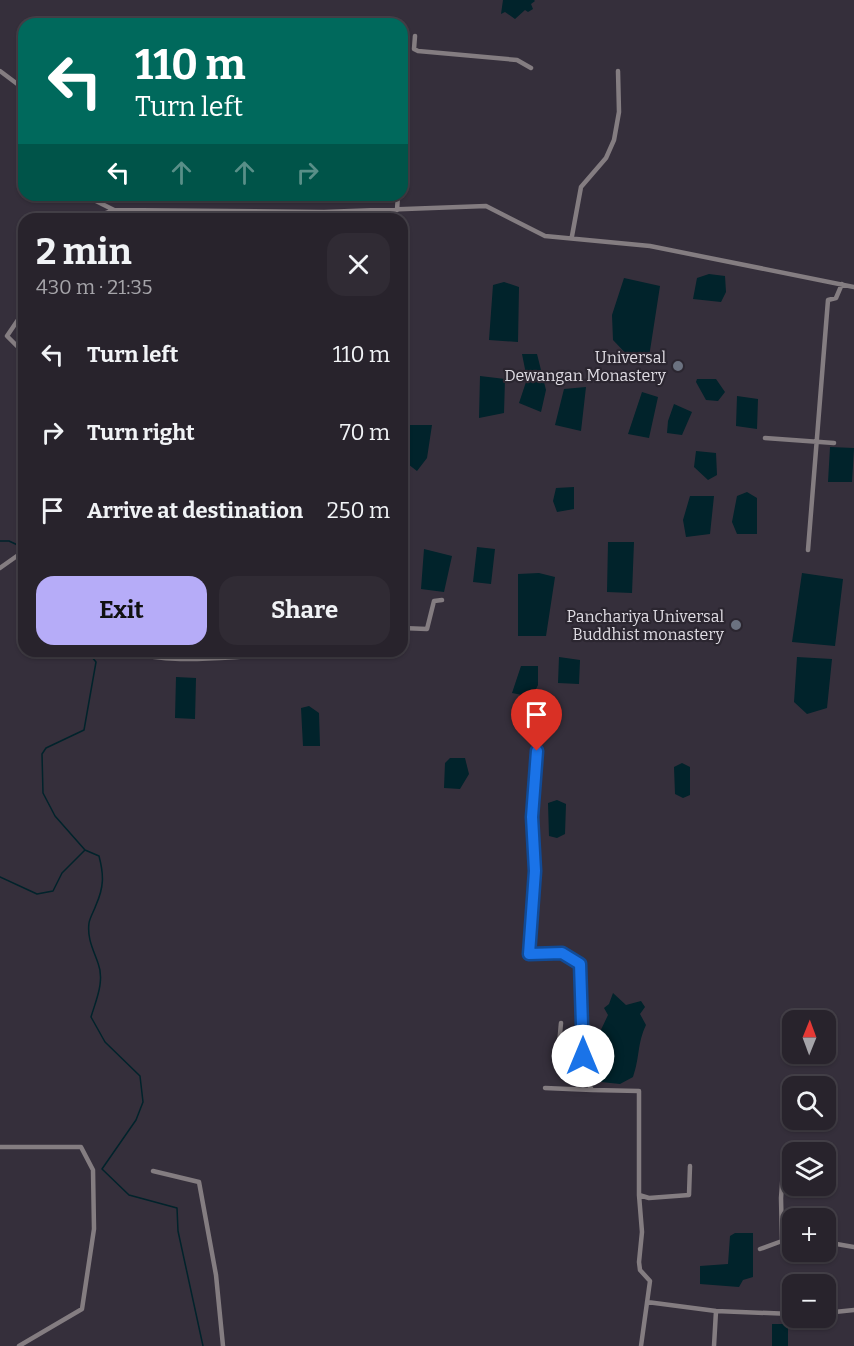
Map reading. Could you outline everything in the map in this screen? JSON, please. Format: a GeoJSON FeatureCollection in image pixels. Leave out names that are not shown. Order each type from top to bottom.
{"type":"FeatureCollection","features":[{"type":"Feature","properties":{"kind":"street"},"geometry":{"type":"LineString","coordinates":[[415,36],[414,49],[418,51],[517,60],[531,68]]}},
{"type":"Feature","properties":{"kind":"street"},"geometry":{"type":"LineString","coordinates":[[0,71],[18,84]]}},
{"type":"Feature","properties":{"kind":"street"},"geometry":{"type":"LineString","coordinates":[[572,236],[581,187],[606,158],[614,140],[619,112],[618,71]]}},
{"type":"Feature","properties":{"kind":"street"},"geometry":{"type":"LineString","coordinates":[[95,201],[114,210]]}},
{"type":"Feature","properties":{"kind":"street"},"geometry":{"type":"LineString","coordinates":[[397,210],[398,201]]}},
{"type":"Feature","properties":{"kind":"street"},"geometry":{"type":"LineString","coordinates":[[106,213],[114,210],[372,211],[486,206],[545,236],[572,236],[650,246],[854,287]]}},
{"type":"Feature","properties":{"kind":"street"},"geometry":{"type":"LineString","coordinates":[[808,550],[828,300],[836,298],[842,284]]}},
{"type":"Feature","properties":{"kind":"street"},"geometry":{"type":"LineString","coordinates":[[18,320],[7,336],[18,347]]}},
{"type":"Feature","properties":{"kind":"street"},"geometry":{"type":"LineString","coordinates":[[765,438],[834,443]]}},
{"type":"Feature","properties":{"kind":"street"},"geometry":{"type":"LineString","coordinates":[[0,568],[18,555]]}},
{"type":"Feature","properties":{"kind":"street"},"geometry":{"type":"LineString","coordinates":[[408,628],[428,629],[431,606],[434,602],[442,600]]}},
{"type":"Feature","properties":{"kind":"street"},"geometry":{"type":"LineString","coordinates":[[160,657],[198,661],[245,657]]}},
{"type":"Feature","properties":{"kind":"street"},"geometry":{"type":"LineString","coordinates":[[537,751],[532,817],[535,871],[529,954],[562,953],[580,964],[583,1074]]}},
{"type":"Feature","properties":{"kind":"street"},"geometry":{"type":"LineString","coordinates":[[561,1023],[558,1056],[583,1074],[592,1090]]}},
{"type":"Feature","properties":{"kind":"street"},"geometry":{"type":"LineString","coordinates":[[545,1088],[639,1091],[639,1195],[642,1232],[639,1262],[640,1270],[650,1281],[641,1346]]}},
{"type":"Feature","properties":{"kind":"street"},"geometry":{"type":"LineString","coordinates":[[0,1147],[81,1147],[93,1170],[94,1229],[82,1309],[19,1346]]}},
{"type":"Feature","properties":{"kind":"street"},"geometry":{"type":"LineString","coordinates":[[639,1195],[649,1198],[689,1195],[690,1166]]}},
{"type":"Feature","properties":{"kind":"street"},"geometry":{"type":"LineString","coordinates":[[153,1171],[199,1182],[216,1275],[223,1346]]}},
{"type":"Feature","properties":{"kind":"street"},"geometry":{"type":"LineString","coordinates":[[760,1249],[782,1241],[780,1198],[782,1178]]}},
{"type":"Feature","properties":{"kind":"street"},"geometry":{"type":"LineString","coordinates":[[836,1244],[854,1247]]}},
{"type":"Feature","properties":{"kind":"street"},"geometry":{"type":"LineString","coordinates":[[647,1302],[716,1311],[782,1314]]}},
{"type":"Feature","properties":{"kind":"street"},"geometry":{"type":"LineString","coordinates":[[836,1312],[854,1310]]}},
{"type":"Feature","properties":{"kind":"street"},"geometry":{"type":"LineString","coordinates":[[714,1346],[716,1311]]}},
{"type":"Feature","properties":{"kind":"water"},"geometry":{"type":"Polygon","coordinates":[[[503,0],[535,1],[531,4],[533,9],[528,12],[525,10],[515,19],[505,12],[501,14],[503,0]]]}},
{"type":"Feature","properties":{"kind":"water"},"geometry":{"type":"Polygon","coordinates":[[[709,274],[725,276],[726,292],[721,302],[693,299],[697,278],[709,274]]]}},
{"type":"Feature","properties":{"kind":"water"},"geometry":{"type":"Polygon","coordinates":[[[624,278],[660,286],[649,357],[634,362],[613,340],[612,315],[624,278]]]}},
{"type":"Feature","properties":{"kind":"water"},"geometry":{"type":"Polygon","coordinates":[[[504,282],[519,287],[518,342],[489,340],[493,285],[504,282]]]}},
{"type":"Feature","properties":{"kind":"water"},"geometry":{"type":"Polygon","coordinates":[[[522,354],[537,354],[546,390],[541,412],[519,403],[527,379],[522,354]]]}},
{"type":"Feature","properties":{"kind":"water"},"geometry":{"type":"Polygon","coordinates":[[[480,376],[505,379],[504,413],[479,418],[480,376]]]}},
{"type":"Feature","properties":{"kind":"water"},"geometry":{"type":"Polygon","coordinates":[[[697,379],[716,379],[725,392],[718,401],[706,400],[696,382],[697,379]]]}},
{"type":"Feature","properties":{"kind":"water"},"geometry":{"type":"Polygon","coordinates":[[[586,387],[581,431],[555,425],[564,389],[586,387]]]}},
{"type":"Feature","properties":{"kind":"water"},"geometry":{"type":"Polygon","coordinates":[[[642,392],[658,397],[649,438],[628,434],[642,392]]]}},
{"type":"Feature","properties":{"kind":"water"},"geometry":{"type":"Polygon","coordinates":[[[737,396],[758,399],[757,429],[736,426],[737,396]]]}},
{"type":"Feature","properties":{"kind":"water"},"geometry":{"type":"Polygon","coordinates":[[[674,404],[692,412],[682,435],[667,433],[668,421],[674,404]]]}},
{"type":"Feature","properties":{"kind":"water"},"geometry":{"type":"Polygon","coordinates":[[[408,425],[432,425],[427,458],[417,471],[408,464],[408,425]]]}},
{"type":"Feature","properties":{"kind":"water"},"geometry":{"type":"Polygon","coordinates":[[[830,447],[854,448],[852,482],[828,482],[830,447]]]}},
{"type":"Feature","properties":{"kind":"water"},"geometry":{"type":"Polygon","coordinates":[[[696,451],[716,453],[717,475],[708,480],[694,467],[696,451]]]}},
{"type":"Feature","properties":{"kind":"water"},"geometry":{"type":"Polygon","coordinates":[[[574,487],[574,509],[557,512],[553,501],[556,488],[574,487]]]}},
{"type":"Feature","properties":{"kind":"water"},"geometry":{"type":"Polygon","coordinates":[[[747,492],[757,498],[757,534],[737,534],[732,522],[737,496],[747,492]]]}},
{"type":"Feature","properties":{"kind":"water"},"geometry":{"type":"Polygon","coordinates":[[[690,496],[714,496],[710,534],[686,537],[683,520],[690,496]]]}},
{"type":"Feature","properties":{"kind":"water"},"geometry":{"type":"Polygon","coordinates":[[[608,542],[634,542],[632,593],[607,592],[608,542]]]}},
{"type":"Feature","properties":{"kind":"water"},"geometry":{"type":"Polygon","coordinates":[[[477,547],[495,549],[491,584],[473,582],[477,547]]]}},
{"type":"Feature","properties":{"kind":"water"},"geometry":{"type":"Polygon","coordinates":[[[424,549],[452,556],[444,592],[421,589],[424,549]]]}},
{"type":"Feature","properties":{"kind":"water"},"geometry":{"type":"Polygon","coordinates":[[[539,573],[555,577],[546,636],[518,636],[518,574],[539,573]]]}},
{"type":"Feature","properties":{"kind":"water"},"geometry":{"type":"Polygon","coordinates":[[[802,573],[843,579],[835,646],[792,642],[802,573]]]}},
{"type":"Feature","properties":{"kind":"water"},"geometry":{"type":"Polygon","coordinates":[[[559,657],[580,660],[579,684],[558,683],[559,657]]]}},
{"type":"Feature","properties":{"kind":"water"},"geometry":{"type":"Polygon","coordinates":[[[797,657],[832,659],[827,708],[807,714],[794,702],[797,657]]]}},
{"type":"Feature","properties":{"kind":"water"},"geometry":{"type":"Polygon","coordinates":[[[521,666],[538,666],[538,685],[532,697],[512,693],[521,666]]]}},
{"type":"Feature","properties":{"kind":"water"},"geometry":{"type":"Polygon","coordinates":[[[176,677],[196,678],[195,719],[175,718],[176,677]]]}},
{"type":"Feature","properties":{"kind":"water"},"geometry":{"type":"Polygon","coordinates":[[[309,706],[319,713],[320,746],[303,746],[301,708],[309,706]]]}},
{"type":"Feature","properties":{"kind":"water"},"geometry":{"type":"Polygon","coordinates":[[[450,758],[465,758],[469,774],[460,789],[444,788],[445,763],[450,758]]]}},
{"type":"Feature","properties":{"kind":"water"},"geometry":{"type":"Polygon","coordinates":[[[682,763],[690,767],[690,795],[683,798],[675,794],[674,767],[682,763]]]}},
{"type":"Feature","properties":{"kind":"water"},"geometry":{"type":"Polygon","coordinates":[[[557,800],[566,804],[565,834],[557,838],[549,836],[548,803],[557,800]]]}},
{"type":"Feature","properties":{"kind":"water"},"geometry":{"type":"Polygon","coordinates":[[[613,993],[626,1005],[641,1001],[645,1007],[640,1014],[646,1025],[633,1077],[620,1084],[592,1081],[595,1067],[591,1059],[601,1050],[598,1036],[608,1015],[604,1008],[609,1004],[613,993]]]}},
{"type":"Feature","properties":{"kind":"water"},"geometry":{"type":"Polygon","coordinates":[[[735,1233],[753,1233],[753,1277],[743,1280],[739,1287],[700,1284],[700,1266],[728,1264],[730,1236],[735,1233]]]}},
{"type":"Feature","properties":{"kind":"water"},"geometry":{"type":"Polygon","coordinates":[[[772,1324],[782,1324],[782,1328],[788,1328],[788,1346],[772,1346],[772,1324]]]}},
{"type":"Feature","properties":{"kind":"waterway"},"geometry":{"type":"LineString","coordinates":[[0,541],[9,541],[18,545]]}},
{"type":"Feature","properties":{"kind":"waterway"},"geometry":{"type":"LineString","coordinates":[[18,620],[18,628]]}},
{"type":"Feature","properties":{"kind":"waterway"},"geometry":{"type":"LineString","coordinates":[[92,657],[96,662],[84,730],[46,748],[42,754],[43,793],[55,816],[85,850],[99,856],[102,887],[89,928],[92,948],[101,977],[91,1017],[105,1042],[140,1076],[143,1102],[136,1120],[102,1169],[129,1195],[177,1208],[178,1231],[203,1346]]}},
{"type":"Feature","properties":{"kind":"waterway"},"geometry":{"type":"LineString","coordinates":[[0,877],[37,894],[53,891],[62,873],[85,850]]}},
{"type":"Feature","properties":{"kind":"place","name":"Universal Dewangan Monastery"},"geometry":{"type":"Point","coordinates":[678,366]}},
{"type":"Feature","properties":{"kind":"place","name":"Panchariya Universal Buddhist monastery"},"geometry":{"type":"Point","coordinates":[736,625]}},
{"type":"Feature","properties":{"kind":"route"},"geometry":{"type":"LineString","coordinates":[[537,751],[532,817],[535,871],[529,954],[562,953],[580,964],[583,1056]]}}]}
